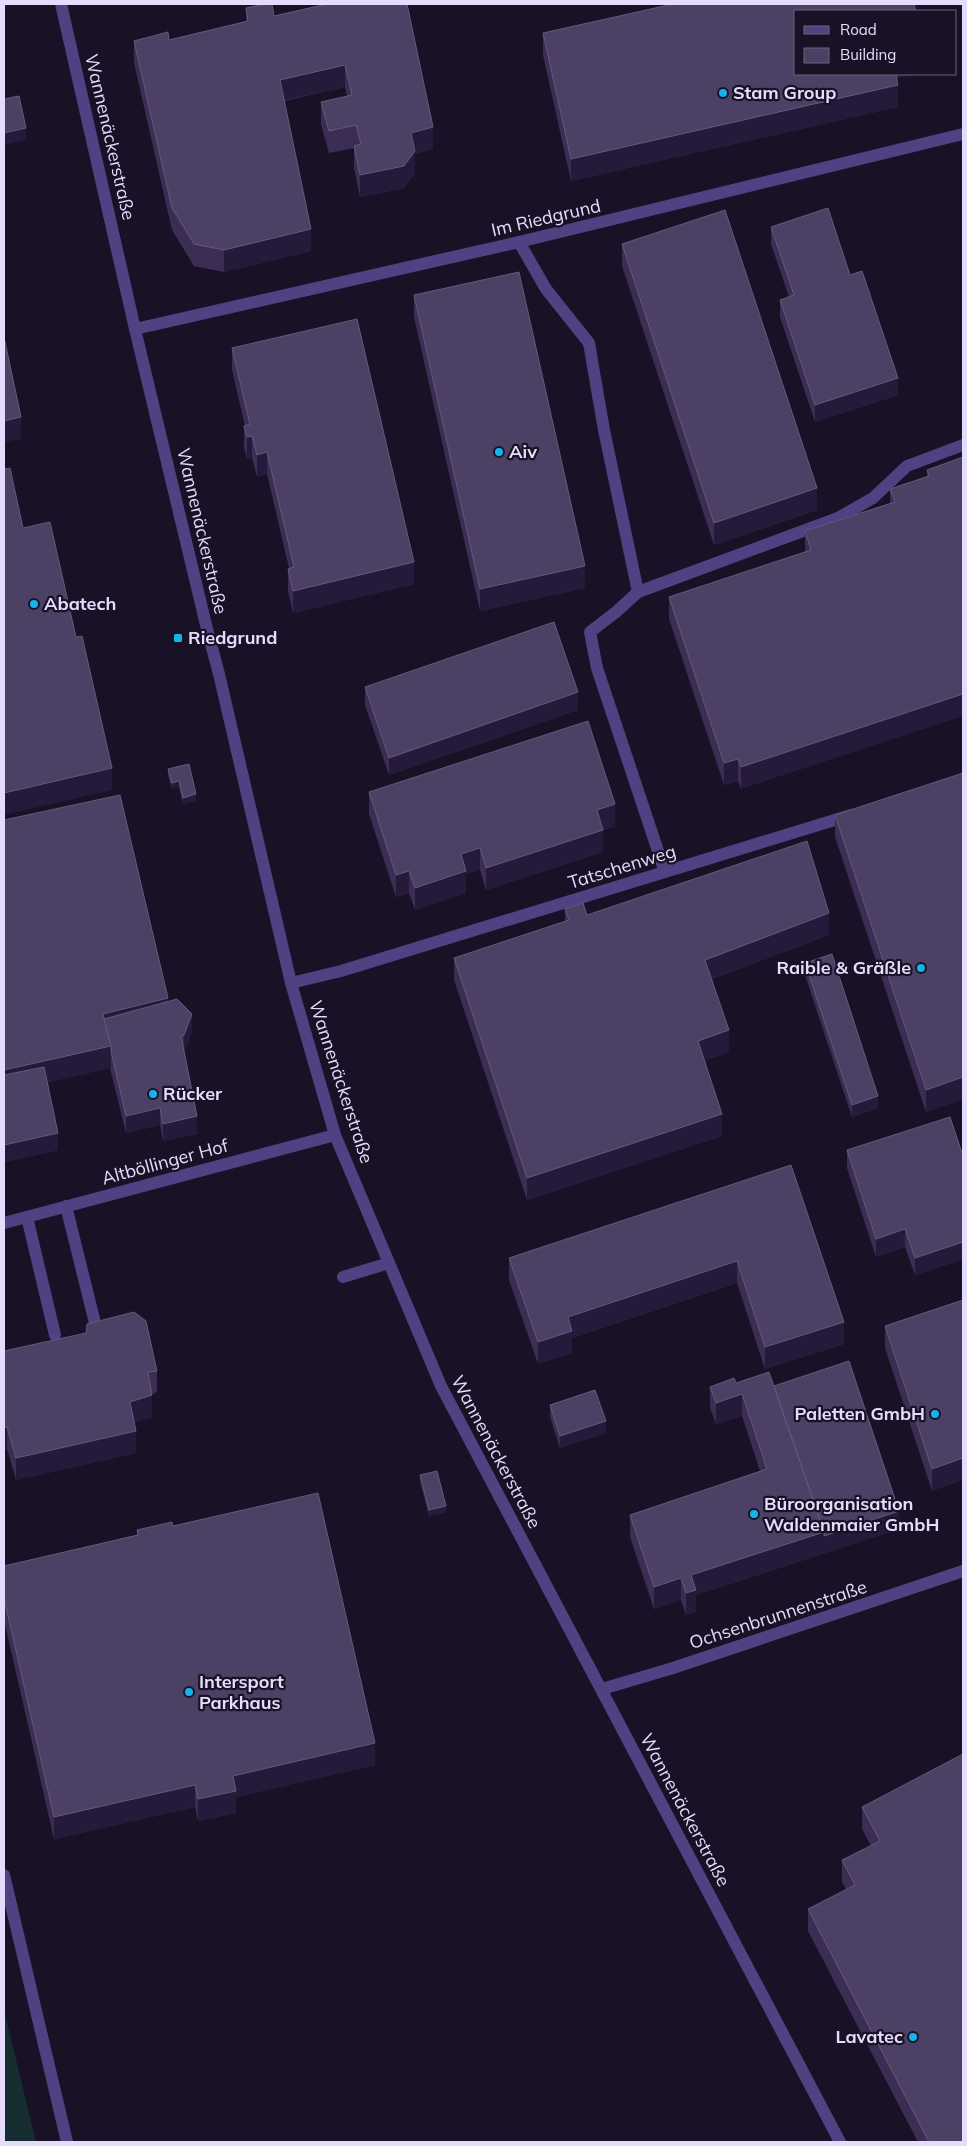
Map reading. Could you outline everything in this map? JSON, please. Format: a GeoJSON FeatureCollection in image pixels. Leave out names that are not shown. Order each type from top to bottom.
{"type":"FeatureCollection","features":[{"type":"Feature","properties":{"kind":"street","name":"Wannenäckerstraße"},"geometry":{"type":"LineString","coordinates":[[61,4],[135,329],[219,674],[291,983],[335,1135],[441,1386],[840,2142]]}},
{"type":"Feature","properties":{"kind":"street","name":"Im Riedgrund"},"geometry":{"type":"LineString","coordinates":[[135,329],[519,242],[963,134]]}},
{"type":"Feature","properties":{"kind":"street"},"geometry":{"type":"LineString","coordinates":[[519,242],[546,289],[589,343],[604,430],[638,592]]}},
{"type":"Feature","properties":{"kind":"street"},"geometry":{"type":"LineString","coordinates":[[665,872],[597,668],[590,632],[638,592],[838,518],[873,498],[907,466],[963,445]]}},
{"type":"Feature","properties":{"kind":"street","name":"Tatschenweg"},"geometry":{"type":"LineString","coordinates":[[291,983],[341,971],[861,812]]}},
{"type":"Feature","properties":{"kind":"street","name":"Altböllinger Hof"},"geometry":{"type":"LineString","coordinates":[[4,1223],[335,1135]]}},
{"type":"Feature","properties":{"kind":"street"},"geometry":{"type":"LineString","coordinates":[[66,1206],[95,1323]]}},
{"type":"Feature","properties":{"kind":"street"},"geometry":{"type":"LineString","coordinates":[[27,1216],[55,1335]]}},
{"type":"Feature","properties":{"kind":"street"},"geometry":{"type":"LineString","coordinates":[[343,1277],[389,1263]]}},
{"type":"Feature","properties":{"kind":"street","name":"Ochsenbrunnenstraße"},"geometry":{"type":"LineString","coordinates":[[602,1690],[963,1571]]}},
{"type":"Feature","properties":{"kind":"street"},"geometry":{"type":"LineString","coordinates":[[4,1876],[68,2142]]}},
{"type":"Feature","properties":{"kind":"green space"},"geometry":{"type":"Polygon","coordinates":[[[4,2010],[36,2142],[4,2142],[4,2010]]]}},
{"type":"Feature","properties":{"kind":"building"},"geometry":{"type":"Polygon","coordinates":[[[272,4],[274,16],[327,4],[407,4],[433,127],[411,133],[415,151],[404,166],[360,175],[354,146],[361,144],[356,125],[329,131],[321,102],[352,95],[345,65],[280,80],[311,229],[224,250],[194,244],[172,208],[134,41],[168,32],[169,40],[248,21],[246,8],[272,4]]]}},
{"type":"Feature","properties":{"kind":"building","name":"Stam Group"},"geometry":{"type":"Polygon","coordinates":[[[673,4],[914,4],[916,10],[794,10],[794,75],[896,75],[898,85],[571,159],[543,33],[673,4]]]}},
{"type":"Feature","properties":{"kind":"building"},"geometry":{"type":"Polygon","coordinates":[[[19,96],[26,128],[4,133],[4,99],[19,96]]]}},
{"type":"Feature","properties":{"kind":"building"},"geometry":{"type":"Polygon","coordinates":[[[828,208],[850,275],[862,271],[898,378],[815,405],[780,300],[794,295],[771,227],[828,208]]]}},
{"type":"Feature","properties":{"kind":"building"},"geometry":{"type":"Polygon","coordinates":[[[725,210],[817,488],[714,523],[622,244],[725,210]]]}},
{"type":"Feature","properties":{"kind":"building","name":"Aiv"},"geometry":{"type":"Polygon","coordinates":[[[519,272],[585,566],[480,589],[414,295],[519,272]]]}},
{"type":"Feature","properties":{"kind":"building"},"geometry":{"type":"Polygon","coordinates":[[[357,319],[414,562],[293,591],[288,569],[294,567],[267,452],[257,455],[252,436],[247,437],[244,426],[250,424],[232,348],[357,319]]]}},
{"type":"Feature","properties":{"kind":"building"},"geometry":{"type":"Polygon","coordinates":[[[4,337],[21,417],[4,421],[4,337]]]}},
{"type":"Feature","properties":{"kind":"building"},"geometry":{"type":"Polygon","coordinates":[[[963,457],[963,694],[741,767],[738,759],[724,763],[669,597],[811,550],[805,531],[895,502],[890,489],[929,476],[927,470],[963,457]]]}},
{"type":"Feature","properties":{"kind":"building","name":"Abatech"},"geometry":{"type":"Polygon","coordinates":[[[10,468],[23,528],[50,522],[76,637],[82,636],[112,768],[4,793],[4,469],[10,468]]]}},
{"type":"Feature","properties":{"kind":"building"},"geometry":{"type":"Polygon","coordinates":[[[554,622],[578,692],[389,758],[365,687],[554,622]]]}},
{"type":"Feature","properties":{"kind":"building"},"geometry":{"type":"Polygon","coordinates":[[[588,721],[615,804],[597,810],[603,830],[486,868],[480,848],[461,854],[466,871],[415,888],[409,871],[396,875],[369,792],[588,721]]]}},
{"type":"Feature","properties":{"kind":"building"},"geometry":{"type":"Polygon","coordinates":[[[189,764],[196,794],[183,798],[179,781],[172,783],[168,769],[189,764]]]}},
{"type":"Feature","properties":{"kind":"building","name":"Raible & Gräßle"},"geometry":{"type":"Polygon","coordinates":[[[963,773],[963,1077],[926,1090],[835,815],[963,773]]]}},
{"type":"Feature","properties":{"kind":"building"},"geometry":{"type":"Polygon","coordinates":[[[120,795],[168,998],[103,1014],[111,1046],[4,1070],[4,820],[120,795]]]}},
{"type":"Feature","properties":{"kind":"building"},"geometry":{"type":"Polygon","coordinates":[[[807,841],[829,913],[705,960],[729,1030],[698,1041],[722,1114],[527,1178],[454,958],[569,920],[565,909],[583,903],[587,915],[807,841]]]}},
{"type":"Feature","properties":{"kind":"building"},"geometry":{"type":"Polygon","coordinates":[[[832,954],[878,1096],[852,1105],[805,963],[832,954]]]}},
{"type":"Feature","properties":{"kind":"building","name":"Rücker"},"geometry":{"type":"Polygon","coordinates":[[[177,999],[192,1014],[184,1035],[181,1036],[197,1116],[163,1124],[160,1108],[126,1116],[104,1019],[177,999]]]}},
{"type":"Feature","properties":{"kind":"building"},"geometry":{"type":"Polygon","coordinates":[[[44,1067],[58,1133],[4,1145],[4,1075],[44,1067]]]}},
{"type":"Feature","properties":{"kind":"building"},"geometry":{"type":"Polygon","coordinates":[[[950,1117],[963,1156],[963,1242],[915,1258],[905,1229],[876,1239],[847,1150],[950,1117]]]}},
{"type":"Feature","properties":{"kind":"building"},"geometry":{"type":"Polygon","coordinates":[[[791,1165],[844,1322],[765,1347],[737,1261],[568,1317],[572,1331],[538,1342],[509,1258],[791,1165]]]}},
{"type":"Feature","properties":{"kind":"building","name":"Paletten GmbH"},"geometry":{"type":"Polygon","coordinates":[[[963,1300],[963,1458],[932,1469],[885,1326],[963,1300]]]}},
{"type":"Feature","properties":{"kind":"building"},"geometry":{"type":"Polygon","coordinates":[[[134,1312],[146,1321],[157,1371],[148,1372],[152,1395],[130,1402],[136,1431],[16,1458],[7,1427],[4,1428],[4,1351],[86,1333],[87,1324],[134,1312]]]}},
{"type":"Feature","properties":{"kind":"building"},"geometry":{"type":"Polygon","coordinates":[[[849,1361],[899,1511],[824,1536],[774,1386],[849,1361]]]}},
{"type":"Feature","properties":{"kind":"building","name":"Büroorganisation Waldenmaier GmbH"},"geometry":{"type":"Polygon","coordinates":[[[769,1372],[824,1532],[691,1575],[696,1590],[686,1593],[681,1578],[654,1587],[630,1515],[767,1469],[742,1394],[716,1403],[710,1387],[734,1378],[736,1383],[769,1372]]]}},
{"type":"Feature","properties":{"kind":"building"},"geometry":{"type":"Polygon","coordinates":[[[595,1390],[606,1421],[560,1436],[550,1405],[595,1390]]]}},
{"type":"Feature","properties":{"kind":"building"},"geometry":{"type":"Polygon","coordinates":[[[437,1471],[446,1506],[429,1510],[420,1475],[437,1471]]]}},
{"type":"Feature","properties":{"kind":"building","name":"Intersport Parkhaus"},"geometry":{"type":"Polygon","coordinates":[[[318,1493],[375,1743],[233,1776],[236,1791],[198,1799],[195,1785],[54,1817],[4,1598],[4,1566],[138,1535],[137,1530],[172,1522],[173,1526],[318,1493]]]}},
{"type":"Feature","properties":{"kind":"building","name":"Lavatec"},"geometry":{"type":"Polygon","coordinates":[[[963,1754],[963,2142],[929,2142],[808,1909],[855,1885],[842,1860],[880,1841],[862,1807],[963,1754]]]}},
{"type":"Feature","properties":{"kind":"place","name":"Stam Group"},"geometry":{"type":"Point","coordinates":[723,93]}},
{"type":"Feature","properties":{"kind":"place","name":"Aiv"},"geometry":{"type":"Point","coordinates":[499,452]}},
{"type":"Feature","properties":{"kind":"place","name":"Abatech"},"geometry":{"type":"Point","coordinates":[34,604]}},
{"type":"Feature","properties":{"kind":"place","name":"Riedgrund"},"geometry":{"type":"Point","coordinates":[178,638]}},
{"type":"Feature","properties":{"kind":"place","name":"Raible & Gräßle"},"geometry":{"type":"Point","coordinates":[921,968]}},
{"type":"Feature","properties":{"kind":"place","name":"Rücker"},"geometry":{"type":"Point","coordinates":[153,1094]}},
{"type":"Feature","properties":{"kind":"place","name":"Paletten GmbH"},"geometry":{"type":"Point","coordinates":[935,1414]}},
{"type":"Feature","properties":{"kind":"place","name":"Büroorganisation Waldenmaier GmbH"},"geometry":{"type":"Point","coordinates":[754,1514]}},
{"type":"Feature","properties":{"kind":"place","name":"Intersport Parkhaus"},"geometry":{"type":"Point","coordinates":[189,1692]}},
{"type":"Feature","properties":{"kind":"place","name":"Lavatec"},"geometry":{"type":"Point","coordinates":[913,2037]}}]}
